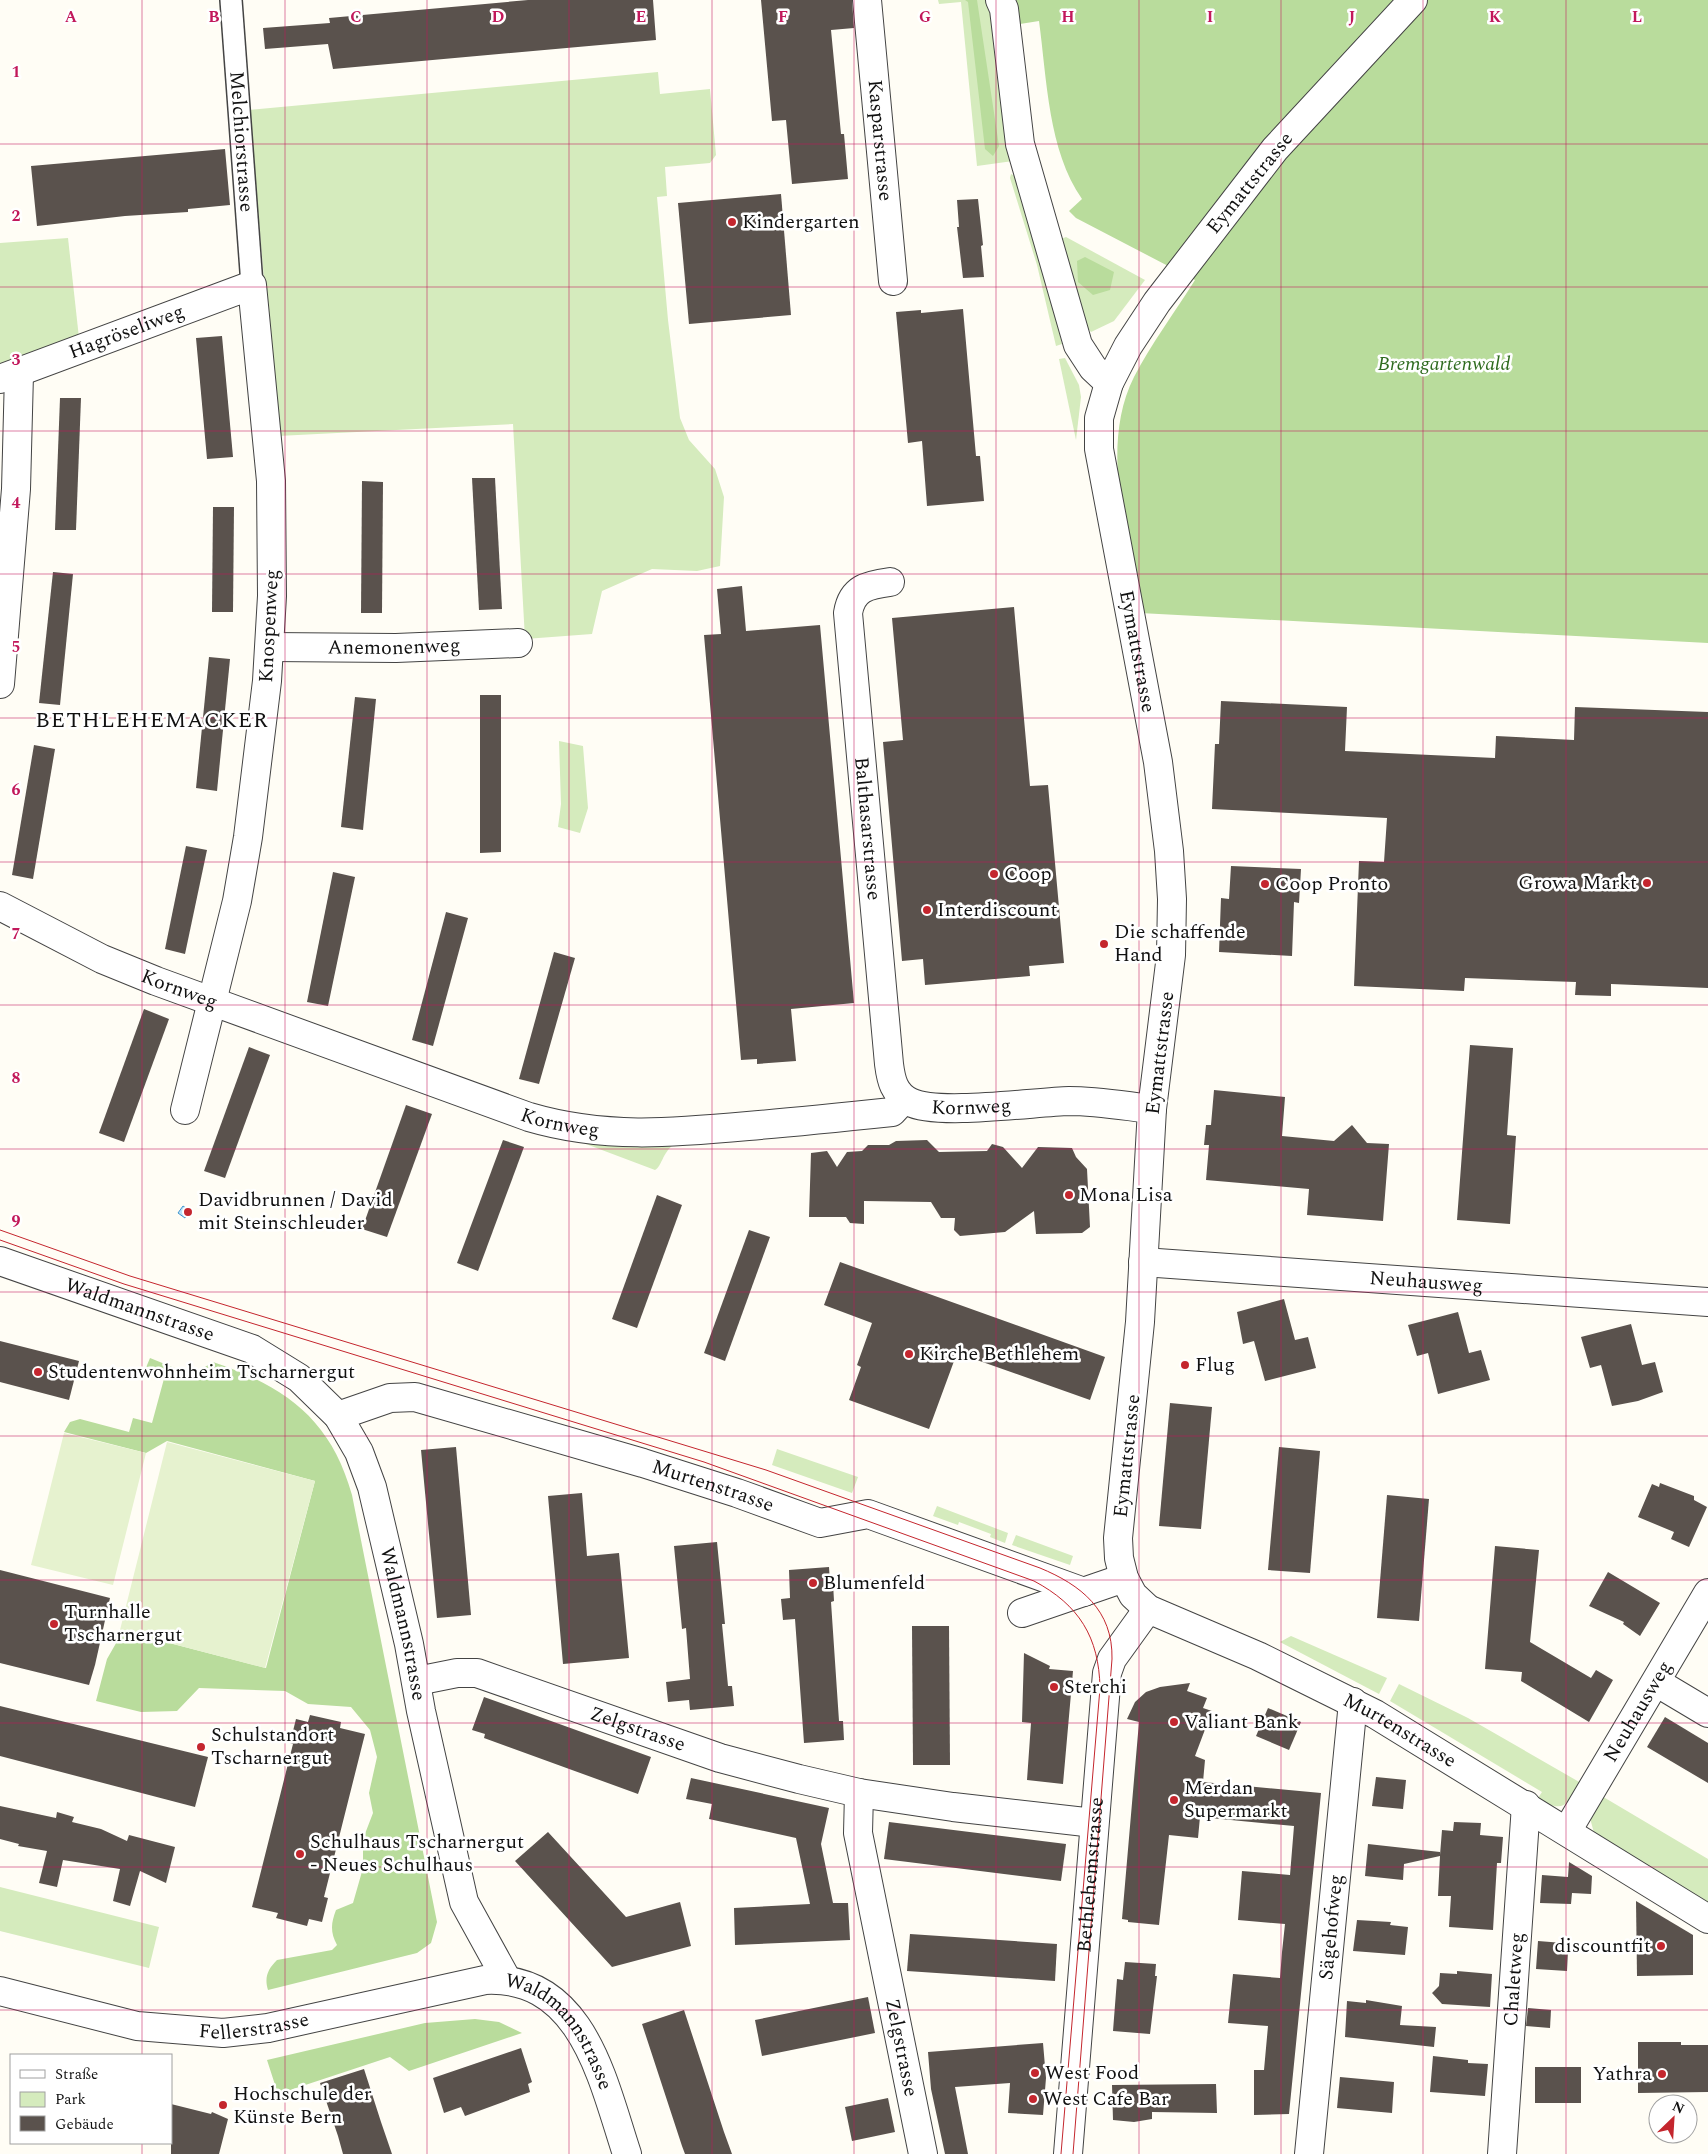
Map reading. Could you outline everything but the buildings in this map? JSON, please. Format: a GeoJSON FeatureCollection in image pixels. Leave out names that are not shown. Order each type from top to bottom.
{"type":"FeatureCollection","features":[{"type":"Feature","properties":{"kind":"street","name":"Melchiorstrasse"},"geometry":{"type":"LineString","coordinates":[[232,0],[252,284]]}},
{"type":"Feature","properties":{"kind":"street","name":"Kasparstrasse"},"geometry":{"type":"LineString","coordinates":[[867,0],[893,281]]}},
{"type":"Feature","properties":{"kind":"street"},"geometry":{"type":"LineString","coordinates":[[1000,0],[1004,9],[1023,155],[1078,345],[1089,364],[1109,384]]}},
{"type":"Feature","properties":{"kind":"street","name":"Eymattstrasse"},"geometry":{"type":"LineString","coordinates":[[1124,1578],[1119,1558],[1118,1538],[1134,1384],[1152,1109],[1171,954],[1170,851],[1158,762],[1099,449],[1099,418],[1109,384],[1128,346],[1157,302],[1247,184],[1305,115],[1413,0]]}},
{"type":"Feature","properties":{"kind":"street","name":"Hagröseliweg"},"geometry":{"type":"LineString","coordinates":[[10,377],[252,284]]}},
{"type":"Feature","properties":{"kind":"street","name":"Knospenweg"},"geometry":{"type":"LineString","coordinates":[[185,1110],[237,901],[248,838],[270,647],[272,596],[271,481],[252,284]]}},
{"type":"Feature","properties":{"kind":"street"},"geometry":{"type":"LineString","coordinates":[[0,684],[15,499],[10,377]]}},
{"type":"Feature","properties":{"kind":"street","name":"Balthasarstrasse"},"geometry":{"type":"LineString","coordinates":[[890,582],[867,586],[860,590],[853,596],[848,613],[889,1064],[894,1087],[904,1099]]}},
{"type":"Feature","properties":{"kind":"street","name":"Anemonenweg"},"geometry":{"type":"LineString","coordinates":[[270,647],[396,648],[518,643]]}},
{"type":"Feature","properties":{"kind":"street","name":"Kornweg"},"geometry":{"type":"LineString","coordinates":[[0,906],[102,959],[213,1003],[529,1117],[593,1131],[630,1134],[680,1133],[864,1115],[892,1112],[904,1099],[919,1106],[935,1108],[1070,1101],[1096,1102],[1152,1109]]}},
{"type":"Feature","properties":{"kind":"street","name":"Waldmannstrasse"},"geometry":{"type":"LineString","coordinates":[[0,1261],[252,1349],[299,1378],[338,1416],[359,1452],[372,1487],[417,1681],[423,1720],[464,1902],[507,1980],[527,1986],[545,1996],[569,2016],[586,2039],[627,2154]]}},
{"type":"Feature","properties":{"kind":"street","name":"Neuhausweg"},"geometry":{"type":"LineString","coordinates":[[1143,1262],[1708,1302]]}},
{"type":"Feature","properties":{"kind":"street","name":"Murtenstrasse"},"geometry":{"type":"LineString","coordinates":[[338,1416],[390,1398],[415,1398],[656,1467],[820,1523],[868,1514],[1084,1592]]}},
{"type":"Feature","properties":{"kind":"street"},"geometry":{"type":"LineString","coordinates":[[1022,1613],[1124,1578]]}},
{"type":"Feature","properties":{"kind":"street","name":"Murtenstrasse"},"geometry":{"type":"LineString","coordinates":[[1124,1578],[1133,1595],[1148,1609],[1258,1656],[1353,1702],[1526,1805],[1708,1919]]}},
{"type":"Feature","properties":{"kind":"street","name":"Neuhausweg"},"geometry":{"type":"LineString","coordinates":[[1567,1831],[1707,1600]]}},
{"type":"Feature","properties":{"kind":"street","name":"Bethlehemstrasse"},"geometry":{"type":"LineString","coordinates":[[1068,2154],[1107,1673],[1119,1649],[1148,1609]]}},
{"type":"Feature","properties":{"kind":"street","name":"Zelgstrasse"},"geometry":{"type":"LineString","coordinates":[[417,1681],[457,1674],[486,1676],[720,1758],[859,1793],[953,1807],[1094,1823]]}},
{"type":"Feature","properties":{"kind":"street"},"geometry":{"type":"LineString","coordinates":[[1656,1682],[1708,1713]]}},
{"type":"Feature","properties":{"kind":"street","name":"Sägehofweg"},"geometry":{"type":"LineString","coordinates":[[1310,2154],[1353,1702]]}},
{"type":"Feature","properties":{"kind":"street","name":"Zelgstrasse"},"geometry":{"type":"LineString","coordinates":[[859,1793],[858,1834],[923,2154]]}},
{"type":"Feature","properties":{"kind":"street","name":"Chaletweg"},"geometry":{"type":"LineString","coordinates":[[1502,2154],[1526,1805]]}},
{"type":"Feature","properties":{"kind":"street","name":"Fellerstrasse"},"geometry":{"type":"LineString","coordinates":[[0,1991],[137,2026],[186,2032],[223,2033],[268,2028],[485,1980],[507,1980]]}},
{"type":"Feature","properties":{"kind":"green space"},"geometry":{"type":"Polygon","coordinates":[[[938,0],[988,0],[990,2],[1013,161],[977,166],[961,2],[939,4],[938,0]]]}},
{"type":"Feature","properties":{"kind":"green space"},"geometry":{"type":"Polygon","coordinates":[[[965,0],[977,0],[999,146],[993,156],[985,149],[968,2],[965,0]]]}},
{"type":"Feature","properties":{"kind":"green space","name":"Bremgartenwald"},"geometry":{"type":"Polygon","coordinates":[[[1016,0],[1708,0],[1708,643],[1140,613],[1119,494],[1118,433],[1124,404],[1134,377],[1155,340],[1195,280],[1076,218],[1069,211],[1082,199],[1062,159],[1056,137],[1047,90],[1039,21],[1020,24],[1016,0]]]}},
{"type":"Feature","properties":{"kind":"green space"},"geometry":{"type":"Polygon","coordinates":[[[658,72],[660,94],[710,89],[716,155],[710,163],[665,167],[667,196],[657,197],[668,320],[680,418],[689,440],[715,469],[724,497],[720,566],[697,571],[652,569],[602,591],[592,634],[525,639],[513,424],[278,436],[249,110],[658,72]]]}},
{"type":"Feature","properties":{"kind":"green space"},"geometry":{"type":"Polygon","coordinates":[[[1011,174],[1015,176],[1053,306],[1062,344],[1056,346],[1037,265],[1010,178],[1011,174]]]}},
{"type":"Feature","properties":{"kind":"green space"},"geometry":{"type":"Polygon","coordinates":[[[1066,237],[1145,280],[1114,321],[1091,332],[1086,326],[1061,239],[1066,237]]]}},
{"type":"Feature","properties":{"kind":"green space"},"geometry":{"type":"Polygon","coordinates":[[[68,238],[79,338],[0,368],[0,243],[68,238]]]}},
{"type":"Feature","properties":{"kind":"green space"},"geometry":{"type":"Polygon","coordinates":[[[1085,257],[1114,272],[1110,290],[1093,295],[1078,282],[1077,261],[1085,257]]]}},
{"type":"Feature","properties":{"kind":"green space"},"geometry":{"type":"Polygon","coordinates":[[[1065,358],[1079,385],[1081,397],[1076,440],[1059,359],[1065,358]]]}},
{"type":"Feature","properties":{"kind":"green space"},"geometry":{"type":"Polygon","coordinates":[[[559,741],[583,746],[588,808],[580,833],[558,827],[561,804],[559,741]]]}},
{"type":"Feature","properties":{"kind":"green space"},"geometry":{"type":"Polygon","coordinates":[[[583,1141],[628,1146],[673,1145],[655,1170],[586,1144],[583,1141]]]}},
{"type":"Feature","properties":{"kind":"green space"},"geometry":{"type":"Polygon","coordinates":[[[150,1358],[192,1375],[213,1362],[262,1382],[302,1409],[318,1426],[332,1446],[343,1468],[352,1495],[437,1922],[431,1943],[417,1953],[268,1990],[266,1981],[268,1974],[277,1960],[332,1950],[337,1945],[332,1928],[336,1910],[353,1903],[363,1868],[363,1839],[373,1813],[369,1793],[377,1757],[370,1730],[351,1707],[308,1704],[285,1691],[199,1688],[177,1711],[141,1712],[96,1701],[107,1659],[123,1631],[266,1668],[315,1481],[167,1441],[146,1453],[64,1432],[70,1422],[80,1419],[129,1432],[133,1418],[152,1423],[165,1375],[145,1370],[150,1358]]]}},
{"type":"Feature","properties":{"kind":"green space"},"geometry":{"type":"Polygon","coordinates":[[[64,1433],[146,1453],[113,1585],[31,1565],[64,1433]]]}},
{"type":"Feature","properties":{"kind":"green space"},"geometry":{"type":"Polygon","coordinates":[[[167,1442],[315,1481],[265,1668],[120,1630],[167,1442]]]}},
{"type":"Feature","properties":{"kind":"green space"},"geometry":{"type":"Polygon","coordinates":[[[777,1449],[858,1477],[852,1493],[772,1465],[777,1449]]]}},
{"type":"Feature","properties":{"kind":"green space"},"geometry":{"type":"Polygon","coordinates":[[[937,1506],[1008,1533],[1005,1543],[990,1537],[991,1534],[959,1522],[958,1525],[933,1516],[937,1506]]]}},
{"type":"Feature","properties":{"kind":"green space"},"geometry":{"type":"Polygon","coordinates":[[[1016,1535],[1073,1556],[1070,1565],[1012,1545],[1016,1535]]]}},
{"type":"Feature","properties":{"kind":"green space"},"geometry":{"type":"Polygon","coordinates":[[[1291,1636],[1387,1678],[1379,1694],[1280,1642],[1291,1636]]]}},
{"type":"Feature","properties":{"kind":"green space"},"geometry":{"type":"Polygon","coordinates":[[[1399,1684],[1468,1718],[1581,1783],[1564,1805],[1553,1806],[1546,1803],[1538,1798],[1542,1792],[1390,1701],[1399,1684]]]}},
{"type":"Feature","properties":{"kind":"green space"},"geometry":{"type":"Polygon","coordinates":[[[1600,1795],[1708,1859],[1708,1902],[1659,1875],[1594,1833],[1590,1818],[1600,1795]]]}},
{"type":"Feature","properties":{"kind":"green space"},"geometry":{"type":"Polygon","coordinates":[[[0,1887],[159,1927],[149,1968],[0,1931],[0,1887]]]}},
{"type":"Feature","properties":{"kind":"green space"},"geometry":{"type":"Polygon","coordinates":[[[475,2019],[499,2022],[522,2033],[409,2071],[390,2057],[278,2094],[267,2060],[425,2023],[475,2019]]]}},
{"type":"Feature","properties":{"kind":"water","name":"Davidbrunnen / David mit Steinschleuder"},"geometry":{"type":"Polygon","coordinates":[[[183,1206],[190,1211],[185,1218],[178,1213],[183,1206]]]}},
{"type":"Feature","properties":{"kind":"tram line"},"geometry":{"type":"LineString","coordinates":[[0,1230],[130,1276],[766,1470],[1040,1568],[1069,1582],[1081,1591],[1092,1602],[1107,1626],[1111,1642],[1112,1659],[1073,2154]]}},
{"type":"Feature","properties":{"kind":"tram line"},"geometry":{"type":"LineString","coordinates":[[0,1240],[124,1284],[704,1462],[1034,1581],[1050,1590],[1063,1601],[1084,1624],[1091,1638],[1096,1653],[1100,1688],[1061,2154]]}},
{"type":"Feature","properties":{"kind":"place","name":"Kindergarten"},"geometry":{"type":"Point","coordinates":[732,222]}},
{"type":"Feature","properties":{"kind":"place","name":"Coop"},"geometry":{"type":"Point","coordinates":[994,874]}},
{"type":"Feature","properties":{"kind":"place","name":"Growa Markt"},"geometry":{"type":"Point","coordinates":[1647,883]}},
{"type":"Feature","properties":{"kind":"place","name":"Coop Pronto"},"geometry":{"type":"Point","coordinates":[1265,884]}},
{"type":"Feature","properties":{"kind":"place","name":"Interdiscount"},"geometry":{"type":"Point","coordinates":[927,910]}},
{"type":"Feature","properties":{"kind":"place","name":"Die schaffende Hand"},"geometry":{"type":"Point","coordinates":[1104,944]}},
{"type":"Feature","properties":{"kind":"place","name":"Mona Lisa"},"geometry":{"type":"Point","coordinates":[1069,1195]}},
{"type":"Feature","properties":{"kind":"place","name":"Davidbrunnen / David mit Steinschleuder"},"geometry":{"type":"Point","coordinates":[188,1212]}},
{"type":"Feature","properties":{"kind":"place","name":"Kirche Bethlehem"},"geometry":{"type":"Point","coordinates":[909,1354]}},
{"type":"Feature","properties":{"kind":"place","name":"Flug"},"geometry":{"type":"Point","coordinates":[1185,1365]}},
{"type":"Feature","properties":{"kind":"place","name":"Studentenwohnheim Tscharnergut"},"geometry":{"type":"Point","coordinates":[38,1372]}},
{"type":"Feature","properties":{"kind":"place","name":"Blumenfeld"},"geometry":{"type":"Point","coordinates":[813,1583]}},
{"type":"Feature","properties":{"kind":"place","name":"Turnhalle Tscharnergut"},"geometry":{"type":"Point","coordinates":[54,1624]}},
{"type":"Feature","properties":{"kind":"place","name":"Sterchi"},"geometry":{"type":"Point","coordinates":[1054,1687]}},
{"type":"Feature","properties":{"kind":"place","name":"Valiant Bank"},"geometry":{"type":"Point","coordinates":[1174,1722]}},
{"type":"Feature","properties":{"kind":"place","name":"Schulstandort Tscharnergut"},"geometry":{"type":"Point","coordinates":[201,1747]}},
{"type":"Feature","properties":{"kind":"place","name":"Merdan Supermarkt"},"geometry":{"type":"Point","coordinates":[1174,1800]}},
{"type":"Feature","properties":{"kind":"place","name":"Schulhaus Tscharnergut - Neues Schulhaus"},"geometry":{"type":"Point","coordinates":[300,1854]}},
{"type":"Feature","properties":{"kind":"place","name":"discountfit"},"geometry":{"type":"Point","coordinates":[1661,1946]}},
{"type":"Feature","properties":{"kind":"place","name":"West Food"},"geometry":{"type":"Point","coordinates":[1035,2073]}},
{"type":"Feature","properties":{"kind":"place","name":"Yathra"},"geometry":{"type":"Point","coordinates":[1662,2074]}},
{"type":"Feature","properties":{"kind":"place","name":"West Cafe Bar"},"geometry":{"type":"Point","coordinates":[1033,2099]}},
{"type":"Feature","properties":{"kind":"place","name":"Hochschule der Künste Bern"},"geometry":{"type":"Point","coordinates":[223,2105]}},
{"type":"Feature","properties":{"kind":"district","name":"BETHLEHEMACKER"},"geometry":{"type":"Point","coordinates":[152,720]}}]}
